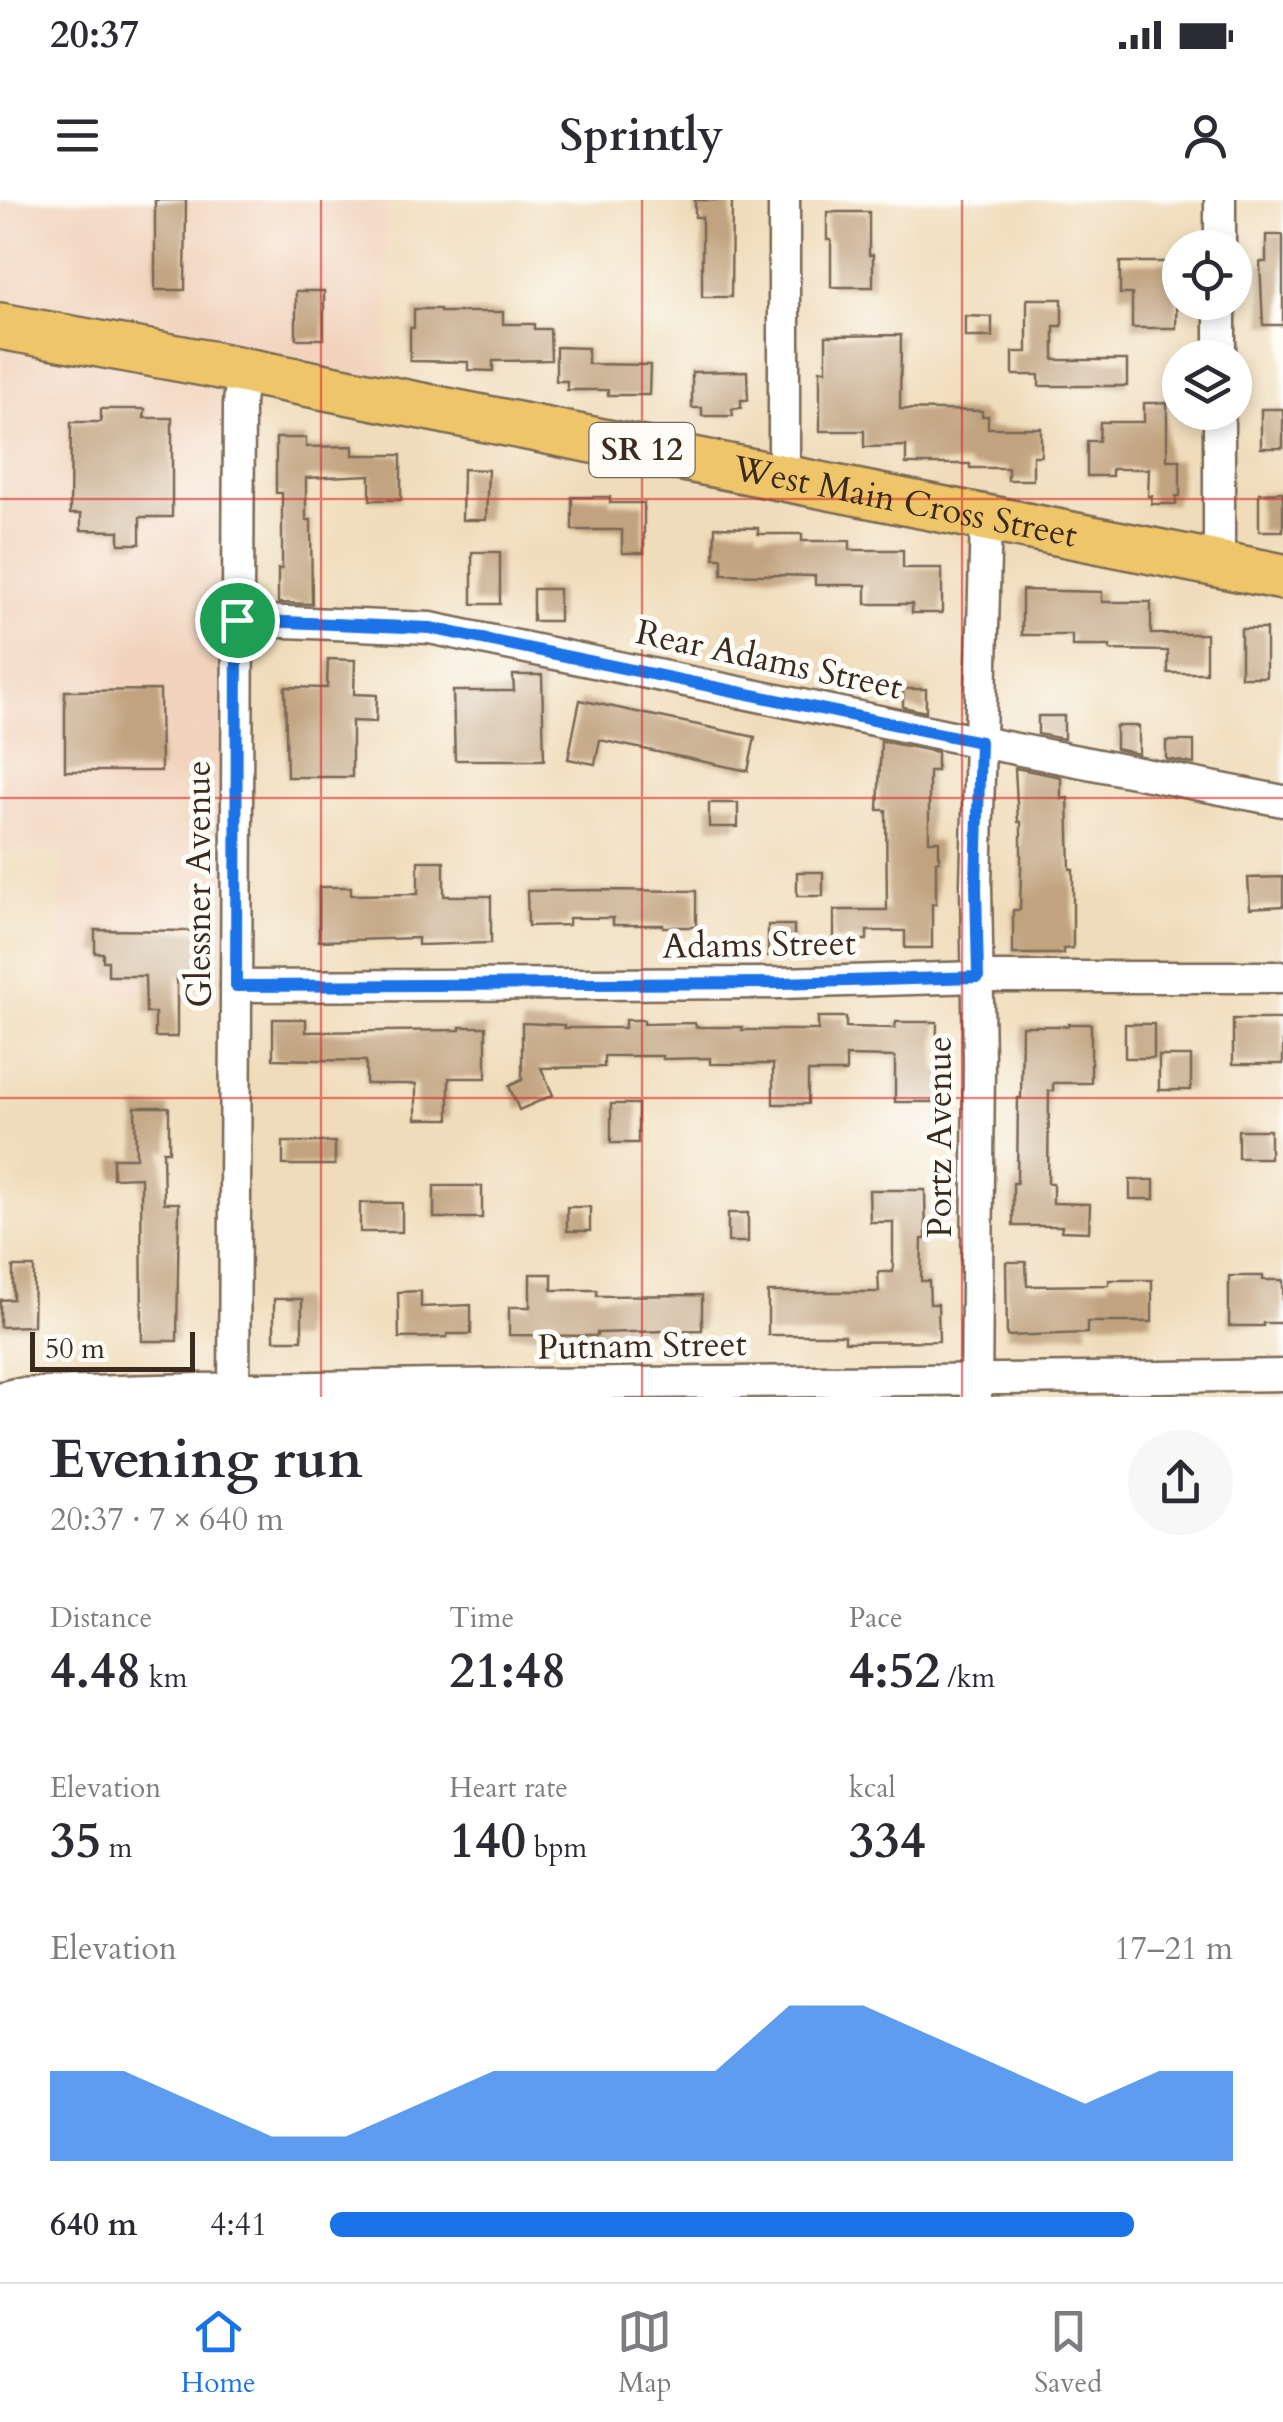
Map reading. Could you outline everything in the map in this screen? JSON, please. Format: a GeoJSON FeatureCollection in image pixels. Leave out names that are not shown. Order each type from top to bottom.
{"type":"FeatureCollection","features":[{"type":"Feature","properties":{"kind":"highway","name":"West Main Cross Street"},"geometry":{"type":"LineString","coordinates":[[0,326],[1283,577]]}},
{"type":"Feature","properties":{"kind":"street"},"geometry":{"type":"LineString","coordinates":[[784,200],[784,478]]}},
{"type":"Feature","properties":{"kind":"street"},"geometry":{"type":"LineString","coordinates":[[1220,200],[1220,230]]}},
{"type":"Feature","properties":{"kind":"street","name":"Glessner Avenue"},"geometry":{"type":"LineString","coordinates":[[234,1392],[237,620],[242,372]]}},
{"type":"Feature","properties":{"kind":"street"},"geometry":{"type":"LineString","coordinates":[[1218,564],[1219,430]]}},
{"type":"Feature","properties":{"kind":"street","name":"Portz Avenue"},"geometry":{"type":"LineString","coordinates":[[976,1388],[976,886],[986,518]]}},
{"type":"Feature","properties":{"kind":"street","name":"Rear Adams Street"},"geometry":{"type":"LineString","coordinates":[[237,620],[430,628],[1283,802]]}},
{"type":"Feature","properties":{"kind":"street","name":"Adams Street"},"geometry":{"type":"LineString","coordinates":[[236,986],[1283,976]]}},
{"type":"Feature","properties":{"kind":"street","name":"Putnam Street"},"geometry":{"type":"LineString","coordinates":[[4,1397],[430,1387],[976,1388],[1283,1375]]}},
{"type":"Feature","properties":{"kind":"shaded area"},"geometry":{"type":"Polygon","coordinates":[[[0,200],[387,200],[387,399],[243,372],[236,1001],[57,995],[62,853],[0,851],[0,200]]]}},
{"type":"Feature","properties":{"kind":"building"},"geometry":{"type":"Polygon","coordinates":[[[155,200],[186,200],[185,290],[155,290],[155,200]]]}},
{"type":"Feature","properties":{"kind":"building"},"geometry":{"type":"Polygon","coordinates":[[[695,200],[732,200],[731,297],[702,297],[702,217],[695,217],[695,200]]]}},
{"type":"Feature","properties":{"kind":"building"},"geometry":{"type":"Polygon","coordinates":[[[827,212],[869,212],[873,287],[831,287],[827,212]]]}},
{"type":"Feature","properties":{"kind":"building"},"geometry":{"type":"Polygon","coordinates":[[[1266,235],[1283,235],[1283,325],[1263,325],[1260,262],[1266,262],[1266,235]]]}},
{"type":"Feature","properties":{"kind":"building"},"geometry":{"type":"Polygon","coordinates":[[[1120,262],[1162,262],[1162,320],[1176,320],[1176,328],[1132,328],[1132,294],[1120,294],[1120,262]]]}},
{"type":"Feature","properties":{"kind":"building"},"geometry":{"type":"Polygon","coordinates":[[[296,291],[324,291],[324,339],[296,339],[296,291]]]}},
{"type":"Feature","properties":{"kind":"building"},"geometry":{"type":"Polygon","coordinates":[[[1027,299],[1062,299],[1062,326],[1054,326],[1054,360],[1127,360],[1127,386],[1039,386],[1039,375],[1013,375],[1013,352],[1027,352],[1027,299]]]}},
{"type":"Feature","properties":{"kind":"building"},"geometry":{"type":"Polygon","coordinates":[[[414,309],[503,312],[503,324],[534,324],[534,329],[550,329],[551,360],[493,361],[493,371],[468,370],[468,362],[410,361],[414,309]]]}},
{"type":"Feature","properties":{"kind":"building"},"geometry":{"type":"Polygon","coordinates":[[[965,316],[992,317],[992,337],[965,337],[965,316]]]}},
{"type":"Feature","properties":{"kind":"building"},"geometry":{"type":"Polygon","coordinates":[[[901,335],[900,409],[982,411],[982,416],[988,416],[988,428],[1041,428],[1041,456],[1033,456],[1033,480],[1008,480],[1008,468],[906,464],[906,446],[864,447],[864,431],[820,431],[820,370],[826,370],[826,336],[901,335]]]}},
{"type":"Feature","properties":{"kind":"building"},"geometry":{"type":"Polygon","coordinates":[[[556,347],[588,348],[588,364],[650,365],[649,395],[567,390],[567,381],[556,381],[556,347]]]}},
{"type":"Feature","properties":{"kind":"building"},"geometry":{"type":"Polygon","coordinates":[[[747,371],[748,400],[741,400],[741,408],[732,409],[733,416],[702,416],[702,408],[692,408],[692,372],[747,371]]]}},
{"type":"Feature","properties":{"kind":"building"},"geometry":{"type":"Polygon","coordinates":[[[1144,403],[1162,403],[1167,460],[1180,460],[1180,496],[1176,496],[1176,504],[1151,504],[1149,469],[1112,469],[1112,476],[1087,476],[1087,441],[1099,441],[1100,422],[1144,422],[1144,403]]]}},
{"type":"Feature","properties":{"kind":"building"},"geometry":{"type":"Polygon","coordinates":[[[101,409],[145,409],[144,418],[172,418],[172,517],[140,517],[140,544],[119,544],[119,531],[81,530],[81,514],[70,514],[71,422],[101,422],[101,409]]]}},
{"type":"Feature","properties":{"kind":"building"},"geometry":{"type":"Polygon","coordinates":[[[1261,409],[1283,409],[1283,448],[1261,448],[1261,409]]]}},
{"type":"Feature","properties":{"kind":"building"},"geometry":{"type":"Polygon","coordinates":[[[276,438],[306,438],[306,447],[353,446],[353,455],[401,455],[401,500],[370,500],[370,475],[306,478],[312,604],[278,603],[282,493],[276,493],[276,438]]]}},
{"type":"Feature","properties":{"kind":"building"},"geometry":{"type":"Polygon","coordinates":[[[463,469],[488,470],[486,520],[462,520],[463,469]]]}},
{"type":"Feature","properties":{"kind":"building"},"geometry":{"type":"Polygon","coordinates":[[[1283,492],[1283,531],[1259,531],[1259,493],[1283,492]]]}},
{"type":"Feature","properties":{"kind":"building"},"geometry":{"type":"Polygon","coordinates":[[[572,497],[610,497],[610,503],[644,503],[644,553],[622,553],[622,530],[572,530],[572,497]]]}},
{"type":"Feature","properties":{"kind":"building"},"geometry":{"type":"Polygon","coordinates":[[[715,527],[758,528],[758,534],[802,534],[802,541],[850,541],[850,550],[903,550],[903,568],[942,568],[942,613],[912,613],[912,604],[866,604],[866,585],[815,585],[815,576],[722,574],[722,558],[714,558],[715,527]]]}},
{"type":"Feature","properties":{"kind":"building"},"geometry":{"type":"Polygon","coordinates":[[[472,552],[500,552],[500,604],[472,604],[472,552]]]}},
{"type":"Feature","properties":{"kind":"building"},"geometry":{"type":"Polygon","coordinates":[[[533,589],[559,589],[559,621],[533,621],[533,589]]]}},
{"type":"Feature","properties":{"kind":"building"},"geometry":{"type":"Polygon","coordinates":[[[1022,590],[1102,592],[1102,602],[1151,602],[1151,634],[1206,634],[1206,673],[1168,673],[1168,651],[1072,646],[1072,635],[1022,635],[1022,590]]]}},
{"type":"Feature","properties":{"kind":"building"},"geometry":{"type":"Polygon","coordinates":[[[1241,629],[1266,629],[1266,677],[1241,677],[1241,629]]]}},
{"type":"Feature","properties":{"kind":"building"},"geometry":{"type":"Polygon","coordinates":[[[328,659],[355,660],[354,694],[377,695],[376,722],[352,721],[352,777],[287,777],[285,687],[327,688],[328,659]]]}},
{"type":"Feature","properties":{"kind":"building"},"geometry":{"type":"Polygon","coordinates":[[[513,675],[542,675],[544,760],[455,760],[453,691],[514,691],[513,675]]]}},
{"type":"Feature","properties":{"kind":"building"},"geometry":{"type":"Polygon","coordinates":[[[903,689],[926,689],[926,712],[903,707],[903,689]]]}},
{"type":"Feature","properties":{"kind":"building"},"geometry":{"type":"Polygon","coordinates":[[[160,690],[161,771],[65,771],[65,691],[160,690]]]}},
{"type":"Feature","properties":{"kind":"building"},"geometry":{"type":"Polygon","coordinates":[[[580,700],[755,737],[748,771],[600,740],[595,764],[568,759],[580,700]]]}},
{"type":"Feature","properties":{"kind":"building"},"geometry":{"type":"Polygon","coordinates":[[[1038,716],[1064,716],[1064,739],[1038,734],[1038,716]]]}},
{"type":"Feature","properties":{"kind":"building"},"geometry":{"type":"Polygon","coordinates":[[[1116,726],[1139,726],[1139,754],[1116,749],[1116,726]]]}},
{"type":"Feature","properties":{"kind":"building"},"geometry":{"type":"Polygon","coordinates":[[[881,741],[937,752],[937,771],[929,771],[929,841],[939,841],[932,948],[905,948],[905,931],[867,931],[867,940],[834,940],[834,910],[887,910],[886,810],[878,810],[881,741]]]}},
{"type":"Feature","properties":{"kind":"building"},"geometry":{"type":"Polygon","coordinates":[[[1166,741],[1194,741],[1194,764],[1166,759],[1166,741]]]}},
{"type":"Feature","properties":{"kind":"building"},"geometry":{"type":"Polygon","coordinates":[[[1015,768],[1061,777],[1061,799],[1068,798],[1073,948],[1063,949],[1063,954],[1013,954],[1013,910],[1020,910],[1021,869],[1015,768]]]}},
{"type":"Feature","properties":{"kind":"building"},"geometry":{"type":"Polygon","coordinates":[[[709,803],[738,803],[738,827],[709,827],[709,803]]]}},
{"type":"Feature","properties":{"kind":"building"},"geometry":{"type":"Polygon","coordinates":[[[418,861],[444,861],[444,896],[491,896],[491,943],[418,945],[418,938],[319,941],[319,887],[351,887],[351,895],[418,894],[418,861]]]}},
{"type":"Feature","properties":{"kind":"building"},"geometry":{"type":"Polygon","coordinates":[[[797,872],[823,872],[823,896],[797,896],[797,872]]]}},
{"type":"Feature","properties":{"kind":"building"},"geometry":{"type":"Polygon","coordinates":[[[1283,877],[1283,906],[1250,908],[1248,878],[1283,877]]]}},
{"type":"Feature","properties":{"kind":"building"},"geometry":{"type":"Polygon","coordinates":[[[527,891],[696,891],[696,927],[613,925],[613,918],[569,918],[569,925],[528,926],[527,891]]]}},
{"type":"Feature","properties":{"kind":"building"},"geometry":{"type":"Polygon","coordinates":[[[768,925],[794,925],[794,956],[768,956],[768,925]]]}},
{"type":"Feature","properties":{"kind":"building"},"geometry":{"type":"Polygon","coordinates":[[[95,930],[200,931],[198,976],[177,976],[177,1037],[155,1037],[155,1013],[146,1013],[145,976],[108,976],[108,961],[103,961],[103,953],[95,953],[95,930]]]}},
{"type":"Feature","properties":{"kind":"building"},"geometry":{"type":"Polygon","coordinates":[[[818,1017],[846,1017],[846,1027],[895,1028],[896,1022],[937,1022],[936,1071],[947,1071],[947,1102],[895,1102],[895,1057],[846,1056],[846,1072],[808,1072],[808,1104],[773,1104],[773,1064],[710,1064],[710,1058],[604,1056],[604,1067],[541,1068],[553,1095],[519,1110],[509,1086],[522,1080],[522,1023],[625,1028],[625,1020],[644,1020],[644,1024],[695,1023],[696,1027],[742,1030],[818,1030],[818,1017]]]}},
{"type":"Feature","properties":{"kind":"building"},"geometry":{"type":"Polygon","coordinates":[[[273,1019],[306,1019],[306,1032],[486,1027],[486,1078],[449,1078],[449,1119],[416,1119],[416,1084],[366,1084],[366,1061],[273,1059],[273,1019]]]}},
{"type":"Feature","properties":{"kind":"building"},"geometry":{"type":"Polygon","coordinates":[[[1233,1019],[1283,1019],[1283,1064],[1233,1064],[1233,1019]]]}},
{"type":"Feature","properties":{"kind":"building"},"geometry":{"type":"Polygon","coordinates":[[[1091,1024],[1091,1083],[1053,1083],[1053,1091],[1049,1091],[1048,1183],[1053,1183],[1053,1203],[1090,1204],[1089,1232],[1061,1231],[1062,1226],[1013,1226],[1022,1026],[1091,1024]]]}},
{"type":"Feature","properties":{"kind":"building"},"geometry":{"type":"Polygon","coordinates":[[[1125,1024],[1154,1024],[1154,1058],[1125,1058],[1125,1024]]]}},
{"type":"Feature","properties":{"kind":"building"},"geometry":{"type":"Polygon","coordinates":[[[1159,1056],[1191,1056],[1191,1090],[1159,1090],[1159,1056]]]}},
{"type":"Feature","properties":{"kind":"building"},"geometry":{"type":"Polygon","coordinates":[[[611,1104],[638,1104],[638,1143],[611,1143],[611,1104]]]}},
{"type":"Feature","properties":{"kind":"building"},"geometry":{"type":"Polygon","coordinates":[[[135,1107],[169,1107],[169,1151],[163,1151],[164,1203],[179,1203],[177,1341],[142,1341],[141,1177],[113,1178],[113,1158],[136,1158],[135,1107]]]}},
{"type":"Feature","properties":{"kind":"building"},"geometry":{"type":"Polygon","coordinates":[[[1238,1130],[1270,1130],[1270,1158],[1238,1158],[1238,1130]]]}},
{"type":"Feature","properties":{"kind":"building"},"geometry":{"type":"Polygon","coordinates":[[[283,1142],[335,1142],[335,1165],[283,1165],[283,1142]]]}},
{"type":"Feature","properties":{"kind":"building"},"geometry":{"type":"Polygon","coordinates":[[[1130,1180],[1154,1180],[1154,1199],[1130,1199],[1130,1180]]]}},
{"type":"Feature","properties":{"kind":"building"},"geometry":{"type":"Polygon","coordinates":[[[434,1186],[482,1186],[482,1218],[434,1218],[434,1186]]]}},
{"type":"Feature","properties":{"kind":"building"},"geometry":{"type":"Polygon","coordinates":[[[869,1190],[925,1190],[926,1239],[922,1239],[921,1281],[929,1281],[930,1304],[938,1304],[939,1341],[845,1342],[845,1335],[768,1335],[768,1292],[879,1292],[878,1272],[893,1272],[893,1222],[870,1222],[869,1190]]]}},
{"type":"Feature","properties":{"kind":"building"},"geometry":{"type":"Polygon","coordinates":[[[360,1203],[402,1203],[402,1232],[360,1232],[360,1203]]]}},
{"type":"Feature","properties":{"kind":"building"},"geometry":{"type":"Polygon","coordinates":[[[567,1207],[590,1207],[590,1231],[567,1231],[567,1207]]]}},
{"type":"Feature","properties":{"kind":"building"},"geometry":{"type":"Polygon","coordinates":[[[728,1213],[748,1213],[748,1242],[728,1242],[728,1213]]]}},
{"type":"Feature","properties":{"kind":"building"},"geometry":{"type":"Polygon","coordinates":[[[1006,1262],[1026,1262],[1027,1286],[1152,1280],[1152,1322],[1087,1322],[1087,1333],[1007,1336],[1006,1262]]]}},
{"type":"Feature","properties":{"kind":"building"},"geometry":{"type":"Polygon","coordinates":[[[13,1267],[34,1267],[33,1326],[0,1327],[0,1300],[13,1299],[13,1267]]]}},
{"type":"Feature","properties":{"kind":"building"},"geometry":{"type":"Polygon","coordinates":[[[530,1274],[552,1274],[552,1290],[597,1290],[597,1296],[702,1295],[702,1330],[597,1336],[509,1335],[509,1307],[530,1307],[530,1274]]]}},
{"type":"Feature","properties":{"kind":"building"},"geometry":{"type":"Polygon","coordinates":[[[1229,1276],[1283,1280],[1283,1323],[1229,1326],[1229,1276]]]}},
{"type":"Feature","properties":{"kind":"building"},"geometry":{"type":"Polygon","coordinates":[[[421,1291],[421,1307],[471,1305],[471,1334],[399,1338],[398,1292],[421,1291]]]}},
{"type":"Feature","properties":{"kind":"building"},"geometry":{"type":"Polygon","coordinates":[[[274,1299],[302,1299],[302,1340],[274,1340],[274,1299]]]}},
{"type":"Feature","properties":{"kind":"route"},"geometry":{"type":"LineString","coordinates":[[237,620],[430,628],[980,742],[978,977],[781,983],[236,986],[237,620]]}}]}
